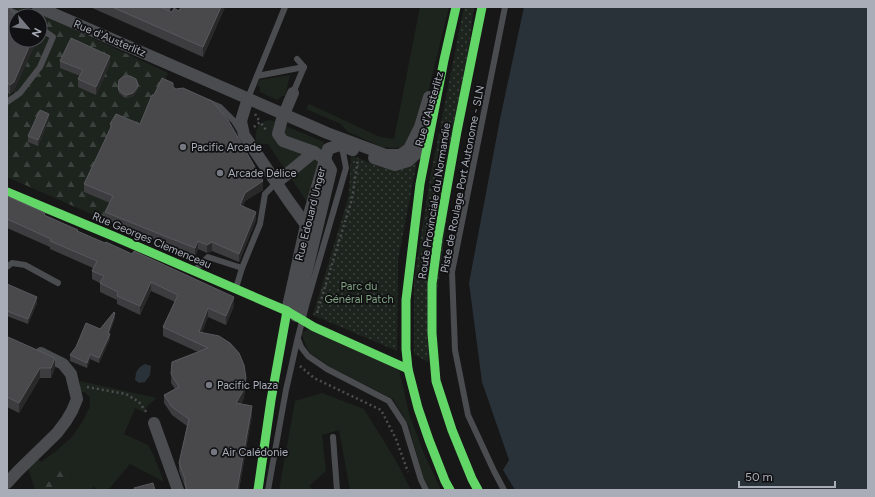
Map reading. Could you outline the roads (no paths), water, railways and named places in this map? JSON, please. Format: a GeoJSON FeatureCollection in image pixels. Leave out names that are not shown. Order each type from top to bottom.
{"type":"FeatureCollection","features":[{"type":"Feature","properties":{"kind":"main road","name":"Route Provinciale du Normandie"},"geometry":{"type":"LineString","coordinates":[[450,490],[429,440],[418,408],[410,366],[406,300],[420,184],[456,7]]}},
{"type":"Feature","properties":{"kind":"main road","name":"Route Provinciale du Normandie"},"geometry":{"type":"LineString","coordinates":[[478,490],[472,480],[452,430],[436,381],[432,333],[432,284],[438,238],[457,131],[482,7]]}},
{"type":"Feature","properties":{"kind":"main road","name":"Rue Georges Clemenceau"},"geometry":{"type":"LineString","coordinates":[[7,192],[114,233],[194,271],[297,316],[314,327],[392,361],[410,366]]}},
{"type":"Feature","properties":{"kind":"main road","name":"Rue Edouard Unger"},"geometry":{"type":"LineString","coordinates":[[258,490],[274,379],[297,316]]}},
{"type":"Feature","properties":{"kind":"main road"},"geometry":{"type":"LineString","coordinates":[[457,466],[472,480]]}},
{"type":"Feature","properties":{"kind":"street","name":"Rue d'Austerlitz"},"geometry":{"type":"LineString","coordinates":[[38,7],[284,114],[386,155],[400,155],[409,149],[420,127],[434,78],[444,60]]}},
{"type":"Feature","properties":{"kind":"street","name":"Rue d'Austerlitz"},"geometry":{"type":"LineString","coordinates":[[339,145],[379,161],[395,165],[408,161],[416,154],[436,81],[444,60]]}},
{"type":"Feature","properties":{"kind":"street"},"geometry":{"type":"LineString","coordinates":[[293,93],[284,114],[278,134],[283,141],[320,155]]}},
{"type":"Feature","properties":{"kind":"street"},"geometry":{"type":"LineString","coordinates":[[248,98],[241,121],[244,135],[306,225]]}},
{"type":"Feature","properties":{"kind":"street"},"geometry":{"type":"LineString","coordinates":[[276,183],[328,149],[339,145]]}},
{"type":"Feature","properties":{"kind":"street","name":"Rue Edouard Unger"},"geometry":{"type":"LineString","coordinates":[[297,316],[306,225],[320,155]]}},
{"type":"Feature","properties":{"kind":"street","name":"Rue Edouard Unger"},"geometry":{"type":"LineString","coordinates":[[297,316],[331,170],[320,155]]}},
{"type":"Feature","properties":{"kind":"street"},"geometry":{"type":"LineString","coordinates":[[7,483],[57,433],[69,417],[77,398],[71,374],[63,364],[28,347]]}},
{"type":"Feature","properties":{"kind":"street"},"geometry":{"type":"LineString","coordinates":[[154,423],[178,490]]}},
{"type":"Feature","properties":{"kind":"lane"},"geometry":{"type":"LineString","coordinates":[[149,7],[165,14],[168,7]]}},
{"type":"Feature","properties":{"kind":"lane"},"geometry":{"type":"LineString","coordinates":[[248,98],[285,7]]}},
{"type":"Feature","properties":{"kind":"lane","name":"Piste de Roulage Port Autonome - SLN"},"geometry":{"type":"LineString","coordinates":[[504,490],[468,415],[455,350],[452,272],[505,7]]}},
{"type":"Feature","properties":{"kind":"lane"},"geometry":{"type":"LineString","coordinates":[[7,102],[20,93],[40,68],[53,37],[48,34]]}},
{"type":"Feature","properties":{"kind":"lane"},"geometry":{"type":"LineString","coordinates":[[297,59],[304,67]]}},
{"type":"Feature","properties":{"kind":"lane"},"geometry":{"type":"LineString","coordinates":[[257,76],[304,67]]}},
{"type":"Feature","properties":{"kind":"lane"},"geometry":{"type":"LineString","coordinates":[[293,93],[304,67]]}},
{"type":"Feature","properties":{"kind":"lane"},"geometry":{"type":"LineString","coordinates":[[202,99],[220,107],[234,121],[244,135]]}},
{"type":"Feature","properties":{"kind":"lane"},"geometry":{"type":"LineString","coordinates":[[327,132],[339,145],[343,152],[346,168],[297,316],[298,337],[301,347],[308,356],[326,369],[389,401],[404,424],[421,480],[426,490]]}},
{"type":"Feature","properties":{"kind":"lane"},"geometry":{"type":"LineString","coordinates":[[236,289],[242,268],[260,224],[265,194],[276,183]]}},
{"type":"Feature","properties":{"kind":"lane"},"geometry":{"type":"LineString","coordinates":[[194,271],[208,257],[242,268]]}},
{"type":"Feature","properties":{"kind":"lane"},"geometry":{"type":"LineString","coordinates":[[7,267],[12,263],[25,265],[58,283]]}},
{"type":"Feature","properties":{"kind":"lane"},"geometry":{"type":"LineString","coordinates":[[269,488],[286,390],[298,337]]}},
{"type":"Feature","properties":{"kind":"lane"},"geometry":{"type":"LineString","coordinates":[[333,436],[337,490]]}},
{"type":"Feature","properties":{"kind":"lane"},"geometry":{"type":"LineString","coordinates":[[262,458],[269,488]]}},
{"type":"Feature","properties":{"kind":"place","name":"Pacific Arcade"},"geometry":{"type":"Point","coordinates":[183,147]}},
{"type":"Feature","properties":{"kind":"place","name":"Arcade Délice"},"geometry":{"type":"Point","coordinates":[220,173]}},
{"type":"Feature","properties":{"kind":"place","name":"Pacific Plaza"},"geometry":{"type":"Point","coordinates":[209,385]}},
{"type":"Feature","properties":{"kind":"place","name":"Air Calédonie"},"geometry":{"type":"Point","coordinates":[214,452]}},
{"type":"Feature","properties":{"kind":"park label","name":"Parc du Général Patch"},"geometry":{"type":"Point","coordinates":[359,292]}}]}
